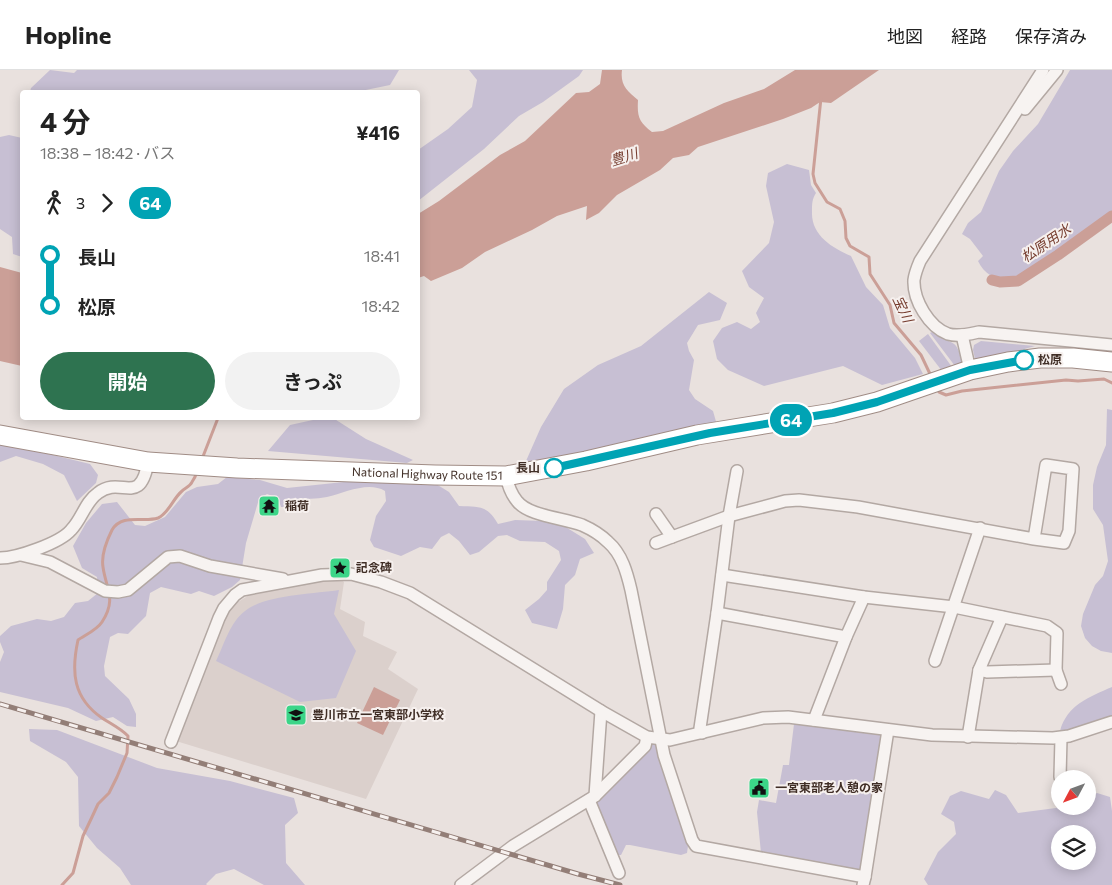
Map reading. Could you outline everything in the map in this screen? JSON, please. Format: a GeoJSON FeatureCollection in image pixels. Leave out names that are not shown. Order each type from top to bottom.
{"type":"FeatureCollection","features":[{"type":"Feature","properties":{"kind":"highway","name":"National Highway Route 151"},"geometry":{"type":"LineString","coordinates":[[0,435],[148,462],[435,475],[506,476],[520,475],[705,434],[833,413],[877,402],[970,370],[1008,362],[1040,358],[1073,358],[1112,362]]}},
{"type":"Feature","properties":{"kind":"street"},"geometry":{"type":"LineString","coordinates":[[1043,70],[915,271],[917,299],[934,325],[949,334],[962,335],[979,332],[1112,345]]}},
{"type":"Feature","properties":{"kind":"street"},"geometry":{"type":"LineString","coordinates":[[1014,116],[1029,105],[1057,70]]}},
{"type":"Feature","properties":{"kind":"street"},"geometry":{"type":"LineString","coordinates":[[962,335],[970,370]]}},
{"type":"Feature","properties":{"kind":"street"},"geometry":{"type":"LineString","coordinates":[[0,558],[21,555],[65,536],[71,530],[92,497],[100,491],[109,486],[133,489],[142,483],[146,475],[148,462]]}},
{"type":"Feature","properties":{"kind":"street"},"geometry":{"type":"LineString","coordinates":[[656,543],[729,516],[785,501],[800,500],[858,507],[1034,539],[1064,543],[1068,531],[1073,469],[1046,464],[1034,539]]}},
{"type":"Feature","properties":{"kind":"street"},"geometry":{"type":"LineString","coordinates":[[702,733],[700,728],[729,516],[737,472]]}},
{"type":"Feature","properties":{"kind":"street"},"geometry":{"type":"LineString","coordinates":[[506,476],[517,502],[523,507],[537,513],[581,525],[608,541],[617,552],[626,569],[664,755],[692,840],[696,846],[864,881],[888,730]]}},
{"type":"Feature","properties":{"kind":"street"},"geometry":{"type":"LineString","coordinates":[[656,514],[672,537]]}},
{"type":"Feature","properties":{"kind":"street"},"geometry":{"type":"LineString","coordinates":[[935,661],[980,528]]}},
{"type":"Feature","properties":{"kind":"street"},"geometry":{"type":"LineString","coordinates":[[21,555],[50,562],[105,591],[118,592],[128,590],[168,557],[180,556],[210,566],[252,575],[280,578],[287,581]]}},
{"type":"Feature","properties":{"kind":"street"},"geometry":{"type":"LineString","coordinates":[[171,742],[224,608],[235,595],[242,590],[287,581],[322,575],[351,574],[410,593],[601,711],[647,737],[662,740],[670,740],[763,718],[788,717],[888,730],[968,737],[1061,738],[1112,722]]}},
{"type":"Feature","properties":{"kind":"street"},"geometry":{"type":"LineString","coordinates":[[722,575],[864,597],[954,607],[1046,626],[1057,633],[1056,670],[1061,684]]}},
{"type":"Feature","properties":{"kind":"street"},"geometry":{"type":"LineString","coordinates":[[814,720],[864,597]]}},
{"type":"Feature","properties":{"kind":"street"},"geometry":{"type":"LineString","coordinates":[[717,613],[846,638]]}},
{"type":"Feature","properties":{"kind":"street"},"geometry":{"type":"LineString","coordinates":[[968,737],[979,670],[1002,617]]}},
{"type":"Feature","properties":{"kind":"street"},"geometry":{"type":"LineString","coordinates":[[979,670],[987,672],[1056,670]]}},
{"type":"Feature","properties":{"kind":"street"},"geometry":{"type":"LineString","coordinates":[[601,711],[592,798],[619,873]]}},
{"type":"Feature","properties":{"kind":"street"},"geometry":{"type":"LineString","coordinates":[[461,885],[513,846],[592,798],[645,746],[647,737]]}},
{"type":"Feature","properties":{"kind":"street"},"geometry":{"type":"LineString","coordinates":[[1060,770],[1061,738]]}},
{"type":"Feature","properties":{"kind":"shaded area"},"geometry":{"type":"Polygon","coordinates":[[[50,70],[74,73],[77,70],[399,70],[390,85],[366,90],[30,90],[50,70]]]}},
{"type":"Feature","properties":{"kind":"shaded area"},"geometry":{"type":"Polygon","coordinates":[[[469,70],[583,70],[579,76],[543,102],[519,116],[484,149],[420,199],[420,149],[448,129],[472,107],[477,80],[469,70]]]}},
{"type":"Feature","properties":{"kind":"shaded area"},"geometry":{"type":"Polygon","coordinates":[[[1070,70],[1112,70],[1112,215],[1024,276],[1010,281],[999,279],[985,271],[978,261],[983,256],[970,239],[962,234],[968,223],[981,212],[999,171],[1013,151],[1038,124],[1070,70]]]}},
{"type":"Feature","properties":{"kind":"shaded area"},"geometry":{"type":"Polygon","coordinates":[[[9,135],[20,138],[20,256],[13,254],[12,237],[0,229],[0,137],[9,135]]]}},
{"type":"Feature","properties":{"kind":"shaded area"},"geometry":{"type":"Polygon","coordinates":[[[787,164],[809,170],[811,185],[816,193],[812,206],[815,227],[830,245],[851,256],[866,287],[883,305],[890,328],[915,358],[923,374],[882,385],[843,366],[764,386],[728,370],[717,359],[713,341],[722,328],[737,322],[751,329],[760,322],[756,313],[764,298],[749,287],[742,271],[769,243],[774,222],[766,186],[768,173],[787,164]]]}},
{"type":"Feature","properties":{"kind":"shaded area"},"geometry":{"type":"Polygon","coordinates":[[[709,292],[727,303],[720,320],[698,325],[687,343],[694,360],[689,390],[695,399],[713,411],[717,425],[531,471],[526,461],[541,427],[564,389],[598,365],[641,346],[709,292]]]}},
{"type":"Feature","properties":{"kind":"shaded area"},"geometry":{"type":"Polygon","coordinates":[[[932,332],[955,345],[962,364],[955,366],[930,333],[932,332]]]}},
{"type":"Feature","properties":{"kind":"shaded area"},"geometry":{"type":"Polygon","coordinates":[[[928,334],[952,367],[942,371],[919,341],[928,334]]]}},
{"type":"Feature","properties":{"kind":"shaded area"},"geometry":{"type":"Polygon","coordinates":[[[981,341],[1035,346],[976,363],[973,350],[974,345],[981,341]]]}},
{"type":"Feature","properties":{"kind":"shaded area"},"geometry":{"type":"Polygon","coordinates":[[[1107,409],[1112,410],[1112,653],[1101,651],[1092,646],[1085,638],[1081,626],[1083,614],[1095,585],[1103,576],[1108,561],[1103,525],[1093,509],[1093,485],[1097,467],[1106,445],[1107,409]]]}},
{"type":"Feature","properties":{"kind":"shaded area"},"geometry":{"type":"Polygon","coordinates":[[[313,420],[336,420],[366,439],[413,460],[407,463],[268,451],[290,425],[313,420]]]}},
{"type":"Feature","properties":{"kind":"shaded area"},"geometry":{"type":"Polygon","coordinates":[[[0,445],[90,464],[98,475],[96,483],[77,501],[64,475],[43,464],[16,456],[0,462],[0,445]]]}},
{"type":"Feature","properties":{"kind":"shaded area"},"geometry":{"type":"Polygon","coordinates":[[[227,477],[260,480],[287,488],[353,481],[436,484],[449,492],[459,506],[482,508],[490,513],[498,524],[515,520],[543,521],[564,526],[585,539],[594,553],[580,559],[575,575],[565,585],[563,609],[557,629],[532,623],[525,610],[547,590],[547,582],[561,560],[559,551],[545,542],[520,541],[507,535],[498,536],[479,552],[470,555],[459,541],[449,533],[441,537],[432,549],[420,547],[401,556],[374,547],[370,540],[376,516],[386,501],[385,491],[378,488],[364,487],[327,497],[294,499],[287,507],[281,507],[278,498],[267,494],[259,499],[246,543],[240,580],[232,587],[214,596],[199,591],[191,594],[161,587],[150,593],[146,616],[128,634],[118,633],[110,637],[104,666],[105,676],[129,699],[136,714],[136,727],[127,726],[113,717],[96,721],[68,708],[0,692],[0,662],[4,652],[0,636],[11,626],[37,619],[51,621],[64,617],[75,603],[88,601],[98,593],[97,577],[82,568],[73,546],[86,523],[102,504],[117,502],[135,525],[145,526],[165,517],[186,492],[197,487],[218,484],[227,477]]]}},
{"type":"Feature","properties":{"kind":"shaded area","name":"豊川市立一宮東部小学校"},"geometry":{"type":"Polygon","coordinates":[[[341,579],[344,582],[340,609],[365,622],[363,636],[397,652],[388,669],[418,689],[366,799],[176,741],[224,617],[238,602],[251,594],[306,583],[341,579]]]}},
{"type":"Feature","properties":{"kind":"shaded area"},"geometry":{"type":"Polygon","coordinates":[[[339,590],[334,614],[356,651],[336,698],[300,702],[216,661],[235,621],[253,606],[276,598],[339,590]]]}},
{"type":"Feature","properties":{"kind":"shaded area"},"geometry":{"type":"Polygon","coordinates":[[[1112,687],[1112,718],[1066,733],[1060,731],[1063,722],[1073,708],[1087,698],[1112,687]]]}},
{"type":"Feature","properties":{"kind":"shaded area"},"geometry":{"type":"Polygon","coordinates":[[[794,724],[883,735],[861,870],[761,853],[757,812],[759,800],[776,803],[783,765],[789,765],[794,724]]]}},
{"type":"Feature","properties":{"kind":"shaded area"},"geometry":{"type":"Polygon","coordinates":[[[29,729],[57,730],[157,768],[230,781],[294,798],[298,813],[285,825],[286,863],[305,885],[264,885],[234,869],[216,874],[207,885],[131,885],[120,868],[97,848],[79,826],[78,777],[66,762],[30,741],[29,729]]]}},
{"type":"Feature","properties":{"kind":"shaded area"},"geometry":{"type":"Polygon","coordinates":[[[657,743],[688,846],[687,853],[681,855],[626,845],[621,855],[617,855],[595,804],[598,798],[648,744],[657,743]]]}},
{"type":"Feature","properties":{"kind":"shaded area"},"geometry":{"type":"Polygon","coordinates":[[[995,790],[1006,795],[1018,813],[1051,809],[1051,815],[1096,815],[1096,794],[1110,797],[1112,811],[1112,885],[928,885],[924,879],[938,852],[956,834],[954,822],[941,814],[950,796],[961,791],[989,799],[995,790]]]}},
{"type":"Feature","properties":{"kind":"water","name":"豊川"},"geometry":{"type":"Polygon","coordinates":[[[602,70],[622,70],[623,84],[638,100],[640,119],[652,132],[663,131],[724,103],[764,89],[795,70],[879,70],[831,103],[820,102],[811,108],[783,119],[698,147],[689,155],[673,158],[660,170],[617,195],[599,213],[586,220],[587,206],[557,216],[485,252],[462,268],[431,281],[424,276],[420,277],[420,213],[439,201],[500,155],[525,141],[576,93],[589,92],[600,84],[602,70]]]}},
{"type":"Feature","properties":{"kind":"water"},"geometry":{"type":"Polygon","coordinates":[[[0,267],[20,272],[20,366],[0,361],[0,267]]]}},
{"type":"Feature","properties":{"kind":"water"},"geometry":{"type":"Polygon","coordinates":[[[374,687],[400,700],[383,735],[357,723],[374,687]]]}},
{"type":"Feature","properties":{"kind":"waterway","name":"宝川"},"geometry":{"type":"LineString","coordinates":[[821,98],[813,174],[815,183],[827,202],[840,209],[845,221],[846,238],[850,246],[869,257],[870,274],[890,305],[894,323],[921,355],[931,376]]}},
{"type":"Feature","properties":{"kind":"waterway","name":"松原用水"},"geometry":{"type":"LineString","coordinates":[[992,280],[1000,282],[1018,281],[1112,216]]}},
{"type":"Feature","properties":{"kind":"waterway","name":"宝川"},"geometry":{"type":"LineString","coordinates":[[937,389],[946,395],[962,391],[1066,380],[1104,379],[1112,383]]}},
{"type":"Feature","properties":{"kind":"waterway"},"geometry":{"type":"LineString","coordinates":[[202,459],[217,420]]}},
{"type":"Feature","properties":{"kind":"waterway"},"geometry":{"type":"LineString","coordinates":[[62,885],[73,873],[83,836],[98,804],[109,793],[127,753],[128,736],[92,710],[85,702],[76,684],[75,663],[78,640],[100,625],[109,607],[110,600],[103,562],[106,543],[112,530],[121,522],[134,519],[152,519],[162,516],[178,495],[191,484],[197,472]]}},
{"type":"Feature","properties":{"kind":"railway"},"geometry":{"type":"LineString","coordinates":[[0,704],[620,885]]}},
{"type":"Feature","properties":{"kind":"bus line","name":"64"},"geometry":{"type":"LineString","coordinates":[[554,468],[710,433],[833,413],[877,402],[970,370],[1024,360]]}},
{"type":"Feature","properties":{"kind":"place","name":"松原"},"geometry":{"type":"Point","coordinates":[1024,360]}},
{"type":"Feature","properties":{"kind":"place","name":"長山"},"geometry":{"type":"Point","coordinates":[554,468]}},
{"type":"Feature","properties":{"kind":"place","name":"稲荷"},"geometry":{"type":"Point","coordinates":[269,506]}},
{"type":"Feature","properties":{"kind":"place","name":"記念碑"},"geometry":{"type":"Point","coordinates":[340,568]}},
{"type":"Feature","properties":{"kind":"place","name":"豊川市立一宮東部小学校"},"geometry":{"type":"Point","coordinates":[296,715]}},
{"type":"Feature","properties":{"kind":"place","name":"一宮東部老人憩の家"},"geometry":{"type":"Point","coordinates":[759,788]}}]}
